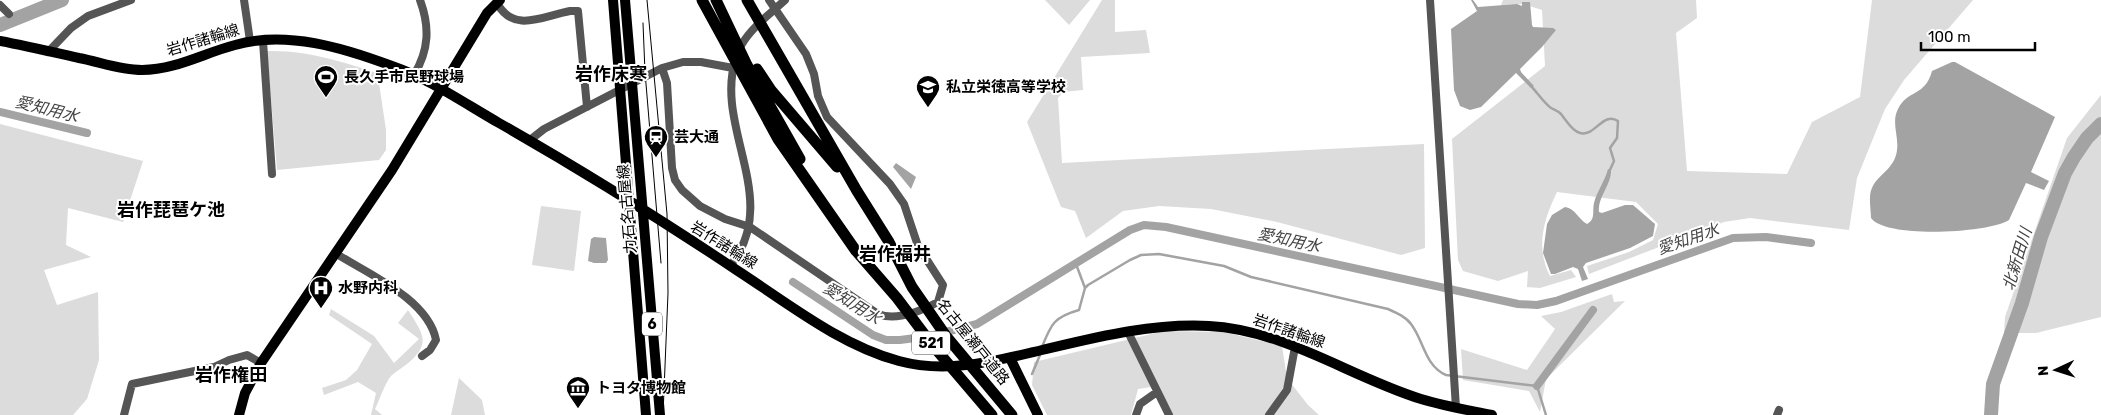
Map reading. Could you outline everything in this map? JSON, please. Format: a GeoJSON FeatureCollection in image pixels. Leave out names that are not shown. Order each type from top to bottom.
{"type":"FeatureCollection","features":[{"type":"Feature","properties":{"kind":"highway"},"geometry":{"type":"LineString","coordinates":[[702,0],[778,139],[829,210]]}},
{"type":"Feature","properties":{"kind":"highway"},"geometry":{"type":"LineString","coordinates":[[716,0],[829,210]]}},
{"type":"Feature","properties":{"kind":"highway"},"geometry":{"type":"LineString","coordinates":[[723,0],[763,85],[857,191]]}},
{"type":"Feature","properties":{"kind":"highway"},"geometry":{"type":"LineString","coordinates":[[749,3],[857,191]]}},
{"type":"Feature","properties":{"kind":"highway","name":"名古屋瀬戸道路"},"geometry":{"type":"LineString","coordinates":[[857,191],[889,242],[912,288],[922,303],[946,336],[1012,415]]}},
{"type":"Feature","properties":{"kind":"highway","name":"521"},"geometry":{"type":"LineString","coordinates":[[829,210],[856,251],[992,415]]}},
{"type":"Feature","properties":{"kind":"main road","name":"力石名古屋線"},"geometry":{"type":"LineString","coordinates":[[613,0],[646,415]]}},
{"type":"Feature","properties":{"kind":"main road","name":"力石名古屋線"},"geometry":{"type":"LineString","coordinates":[[625,0],[660,415]]}},
{"type":"Feature","properties":{"kind":"main road"},"geometry":{"type":"LineString","coordinates":[[239,415],[245,393],[261,363],[392,170],[487,13],[499,1]]}},
{"type":"Feature","properties":{"kind":"main road","name":"岩作諸輪線"},"geometry":{"type":"LineString","coordinates":[[0,41],[115,67],[143,70],[170,66],[230,46],[263,41],[297,41],[332,48],[395,66],[530,140],[825,327],[858,346],[894,360],[923,367],[954,368],[1163,326],[1214,326],[1249,332],[1295,347],[1421,399],[1492,415]]}},
{"type":"Feature","properties":{"kind":"main road"},"geometry":{"type":"LineString","coordinates":[[1010,358],[1038,415]]}},
{"type":"Feature","properties":{"kind":"street"},"geometry":{"type":"LineString","coordinates":[[48,52],[71,28],[88,16],[131,0]]}},
{"type":"Feature","properties":{"kind":"street"},"geometry":{"type":"LineString","coordinates":[[244,0],[250,42]]}},
{"type":"Feature","properties":{"kind":"street"},"geometry":{"type":"LineString","coordinates":[[414,75],[423,60],[428,32],[420,0]]}},
{"type":"Feature","properties":{"kind":"street"},"geometry":{"type":"LineString","coordinates":[[662,68],[667,83],[672,168],[682,190],[700,206],[725,219],[750,227],[878,314],[887,318],[923,309],[938,302],[943,285],[918,246],[904,204],[874,166],[827,117],[818,96],[814,74],[806,54],[769,0]]}},
{"type":"Feature","properties":{"kind":"street"},"geometry":{"type":"LineString","coordinates":[[730,266],[739,254],[750,227],[751,190],[732,97],[733,68],[741,44],[785,0]]}},
{"type":"Feature","properties":{"kind":"street"},"geometry":{"type":"LineString","coordinates":[[1430,0],[1456,408]]}},
{"type":"Feature","properties":{"kind":"street"},"geometry":{"type":"LineString","coordinates":[[499,1],[501,10],[510,19],[522,22],[570,11],[578,11],[587,107]]}},
{"type":"Feature","properties":{"kind":"street"},"geometry":{"type":"LineString","coordinates":[[0,5],[9,14]]}},
{"type":"Feature","properties":{"kind":"street"},"geometry":{"type":"LineString","coordinates":[[263,41],[272,174]]}},
{"type":"Feature","properties":{"kind":"street"},"geometry":{"type":"LineString","coordinates":[[530,140],[544,128],[662,68],[683,62],[701,62],[733,68]]}},
{"type":"Feature","properties":{"kind":"street"},"geometry":{"type":"LineString","coordinates":[[335,254],[404,295],[434,326],[436,340],[430,350],[422,356]]}},
{"type":"Feature","properties":{"kind":"street"},"geometry":{"type":"LineString","coordinates":[[636,282],[648,282]]}},
{"type":"Feature","properties":{"kind":"street"},"geometry":{"type":"LineString","coordinates":[[1128,332],[1169,415]]}},
{"type":"Feature","properties":{"kind":"street"},"geometry":{"type":"LineString","coordinates":[[1269,415],[1286,390],[1295,347]]}},
{"type":"Feature","properties":{"kind":"street"},"geometry":{"type":"LineString","coordinates":[[124,415],[132,384],[214,367],[247,355],[261,363]]}},
{"type":"Feature","properties":{"kind":"street"},"geometry":{"type":"LineString","coordinates":[[1136,415],[1140,404],[1158,392]]}},
{"type":"Feature","properties":{"kind":"shaded area"},"geometry":{"type":"Polygon","coordinates":[[[1045,0],[1090,0],[1069,25],[1045,0]]]}},
{"type":"Feature","properties":{"kind":"shaded area"},"geometry":{"type":"Polygon","coordinates":[[[1102,0],[1115,0],[1115,32],[1146,30],[1150,53],[1081,57],[1083,90],[1063,92],[1058,98],[1062,163],[1424,144],[1425,248],[1401,255],[1277,222],[1211,209],[1159,206],[1123,211],[1086,238],[1075,211],[1061,207],[1027,122],[1102,0]]]}},
{"type":"Feature","properties":{"kind":"shaded area"},"geometry":{"type":"Polygon","coordinates":[[[1471,0],[1478,7],[1517,4],[1522,6],[1522,2],[1530,2],[1533,27],[1553,28],[1556,30],[1520,69],[1534,86],[1531,88],[1516,73],[1481,107],[1470,110],[1460,106],[1454,90],[1451,29],[1477,11],[1471,0]]]}},
{"type":"Feature","properties":{"kind":"shaded area"},"geometry":{"type":"Polygon","coordinates":[[[1503,0],[1696,0],[1697,18],[1676,33],[1687,171],[1787,174],[1812,122],[1860,97],[1872,0],[1973,0],[1904,80],[1885,109],[1857,178],[1849,230],[1750,218],[1724,222],[1589,274],[1587,266],[1629,252],[1653,240],[1658,224],[1636,202],[1557,192],[1548,212],[1543,233],[1542,244],[1545,265],[1550,276],[1571,270],[1576,277],[1540,288],[1527,287],[1528,271],[1498,281],[1463,271],[1458,260],[1452,139],[1545,66],[1542,10],[1523,4],[1501,5],[1503,0]]]}},
{"type":"Feature","properties":{"kind":"shaded area","name":"長久手市民野球場"},"geometry":{"type":"Polygon","coordinates":[[[267,51],[315,55],[391,78],[379,83],[386,130],[386,150],[379,160],[277,170],[267,51]]]}},
{"type":"Feature","properties":{"kind":"shaded area"},"geometry":{"type":"Polygon","coordinates":[[[1952,62],[2055,117],[2031,172],[2049,181],[2044,190],[2026,183],[2009,220],[1998,225],[1961,231],[1938,232],[1896,229],[1880,225],[1871,218],[1870,195],[1874,183],[1890,167],[1896,157],[1895,119],[1898,109],[1907,98],[1925,85],[1932,71],[1952,62]]]}},
{"type":"Feature","properties":{"kind":"shaded area"},"geometry":{"type":"Polygon","coordinates":[[[2101,95],[2101,317],[2036,333],[2004,333],[2005,317],[2067,138],[2101,95]]]}},
{"type":"Feature","properties":{"kind":"shaded area"},"geometry":{"type":"Polygon","coordinates":[[[0,124],[143,161],[123,222],[68,208],[66,245],[91,257],[44,270],[57,305],[98,292],[99,360],[87,399],[73,415],[0,415],[0,124]]]}},
{"type":"Feature","properties":{"kind":"shaded area"},"geometry":{"type":"Polygon","coordinates":[[[896,163],[916,177],[911,189],[893,167],[896,163]]]}},
{"type":"Feature","properties":{"kind":"shaded area"},"geometry":{"type":"Polygon","coordinates":[[[1608,169],[1611,170],[1611,175],[1600,202],[1599,212],[1602,213],[1625,205],[1633,205],[1655,224],[1653,236],[1630,248],[1586,263],[1583,267],[1588,279],[1582,281],[1578,269],[1573,267],[1551,274],[1543,253],[1547,224],[1552,215],[1565,207],[1572,210],[1587,224],[1590,222],[1593,218],[1595,199],[1608,169]]]}},
{"type":"Feature","properties":{"kind":"shaded area"},"geometry":{"type":"Polygon","coordinates":[[[541,206],[581,211],[574,271],[532,265],[541,206]]]}},
{"type":"Feature","properties":{"kind":"shaded area"},"geometry":{"type":"Polygon","coordinates":[[[594,237],[606,238],[608,260],[606,263],[588,261],[591,239],[594,237]]]}},
{"type":"Feature","properties":{"kind":"shaded area"},"geometry":{"type":"Polygon","coordinates":[[[1612,294],[1614,302],[1625,301],[1546,379],[1540,412],[1529,391],[1463,380],[1461,349],[1527,370],[1555,329],[1541,316],[1561,312],[1612,294]]]}},
{"type":"Feature","properties":{"kind":"shaded area"},"geometry":{"type":"Polygon","coordinates":[[[331,309],[374,336],[394,363],[419,339],[398,323],[408,310],[421,332],[422,344],[420,350],[415,357],[391,376],[384,388],[375,409],[382,415],[371,415],[376,393],[358,382],[324,395],[322,388],[346,380],[357,370],[372,344],[329,315],[331,309]]]}},
{"type":"Feature","properties":{"kind":"shaded area"},"geometry":{"type":"Polygon","coordinates":[[[1164,331],[1224,332],[1282,346],[1287,378],[1308,405],[1319,415],[1173,415],[1158,386],[1138,389],[1131,415],[1047,415],[1032,385],[1034,362],[1164,331]]]}},
{"type":"Feature","properties":{"kind":"shaded area"},"geometry":{"type":"Polygon","coordinates":[[[459,378],[482,400],[485,415],[451,415],[459,378]]]}},
{"type":"Feature","properties":{"kind":"waterway"},"geometry":{"type":"LineString","coordinates":[[0,25],[62,0]]}},
{"type":"Feature","properties":{"kind":"waterway"},"geometry":{"type":"LineString","coordinates":[[1530,85],[1545,103],[1560,113],[1577,132],[1585,133],[1590,131],[1608,119],[1618,121],[1617,138],[1610,148],[1614,161],[1609,172]]}},
{"type":"Feature","properties":{"kind":"waterway","name":"愛知用水"},"geometry":{"type":"LineString","coordinates":[[0,112],[87,133]]}},
{"type":"Feature","properties":{"kind":"waterway","name":"北新田川"},"geometry":{"type":"LineString","coordinates":[[1991,415],[1993,384],[2022,303],[2041,237],[2065,173],[2087,138],[2101,124]]}},
{"type":"Feature","properties":{"kind":"waterway","name":"愛知用水"},"geometry":{"type":"LineString","coordinates":[[793,282],[873,335],[886,340],[900,340],[930,336],[977,324],[1130,230],[1144,225],[1166,227],[1518,304],[1537,305],[1556,301],[1733,238],[1766,237],[1811,243]]}},
{"type":"Feature","properties":{"kind":"waterway"},"geometry":{"type":"LineString","coordinates":[[1042,347],[1054,322],[1079,310],[1085,288],[1088,285],[1141,255],[1159,254],[1224,266],[1251,277],[1388,309],[1404,317],[1411,324],[1429,359],[1439,371],[1446,375],[1537,386],[1546,415]]}},
{"type":"Feature","properties":{"kind":"waterway"},"geometry":{"type":"LineString","coordinates":[[1076,264],[1085,288]]}},
{"type":"Feature","properties":{"kind":"waterway"},"geometry":{"type":"LineString","coordinates":[[1537,386],[1593,310]]}},
{"type":"Feature","properties":{"kind":"waterway"},"geometry":{"type":"LineString","coordinates":[[1032,374],[1040,355]]}},
{"type":"Feature","properties":{"kind":"tram line"},"geometry":{"type":"LineString","coordinates":[[647,0],[667,214],[668,293],[663,415]]}},
{"type":"Feature","properties":{"kind":"tram line"},"geometry":{"type":"LineString","coordinates":[[643,23],[645,72],[661,263]]}},
{"type":"Feature","properties":{"kind":"place","name":"長久手市民野球場"},"geometry":{"type":"Point","coordinates":[326,98]}},
{"type":"Feature","properties":{"kind":"place","name":"私立栄徳高等学校"},"geometry":{"type":"Point","coordinates":[928,108]}},
{"type":"Feature","properties":{"kind":"place","name":"芸大通"},"geometry":{"type":"Point","coordinates":[656,158]}},
{"type":"Feature","properties":{"kind":"place","name":"水野内科"},"geometry":{"type":"Point","coordinates":[321,309]}},
{"type":"Feature","properties":{"kind":"place","name":"トヨタ博物館"},"geometry":{"type":"Point","coordinates":[578,409]}},
{"type":"Feature","properties":{"kind":"district","name":"岩作床寒"},"geometry":{"type":"Point","coordinates":[611,74]}},
{"type":"Feature","properties":{"kind":"district","name":"岩作琵琶ケ池"},"geometry":{"type":"Point","coordinates":[171,210]}},
{"type":"Feature","properties":{"kind":"district","name":"岩作福井"},"geometry":{"type":"Point","coordinates":[895,254]}},
{"type":"Feature","properties":{"kind":"district","name":"岩作権田"},"geometry":{"type":"Point","coordinates":[231,375]}}]}
